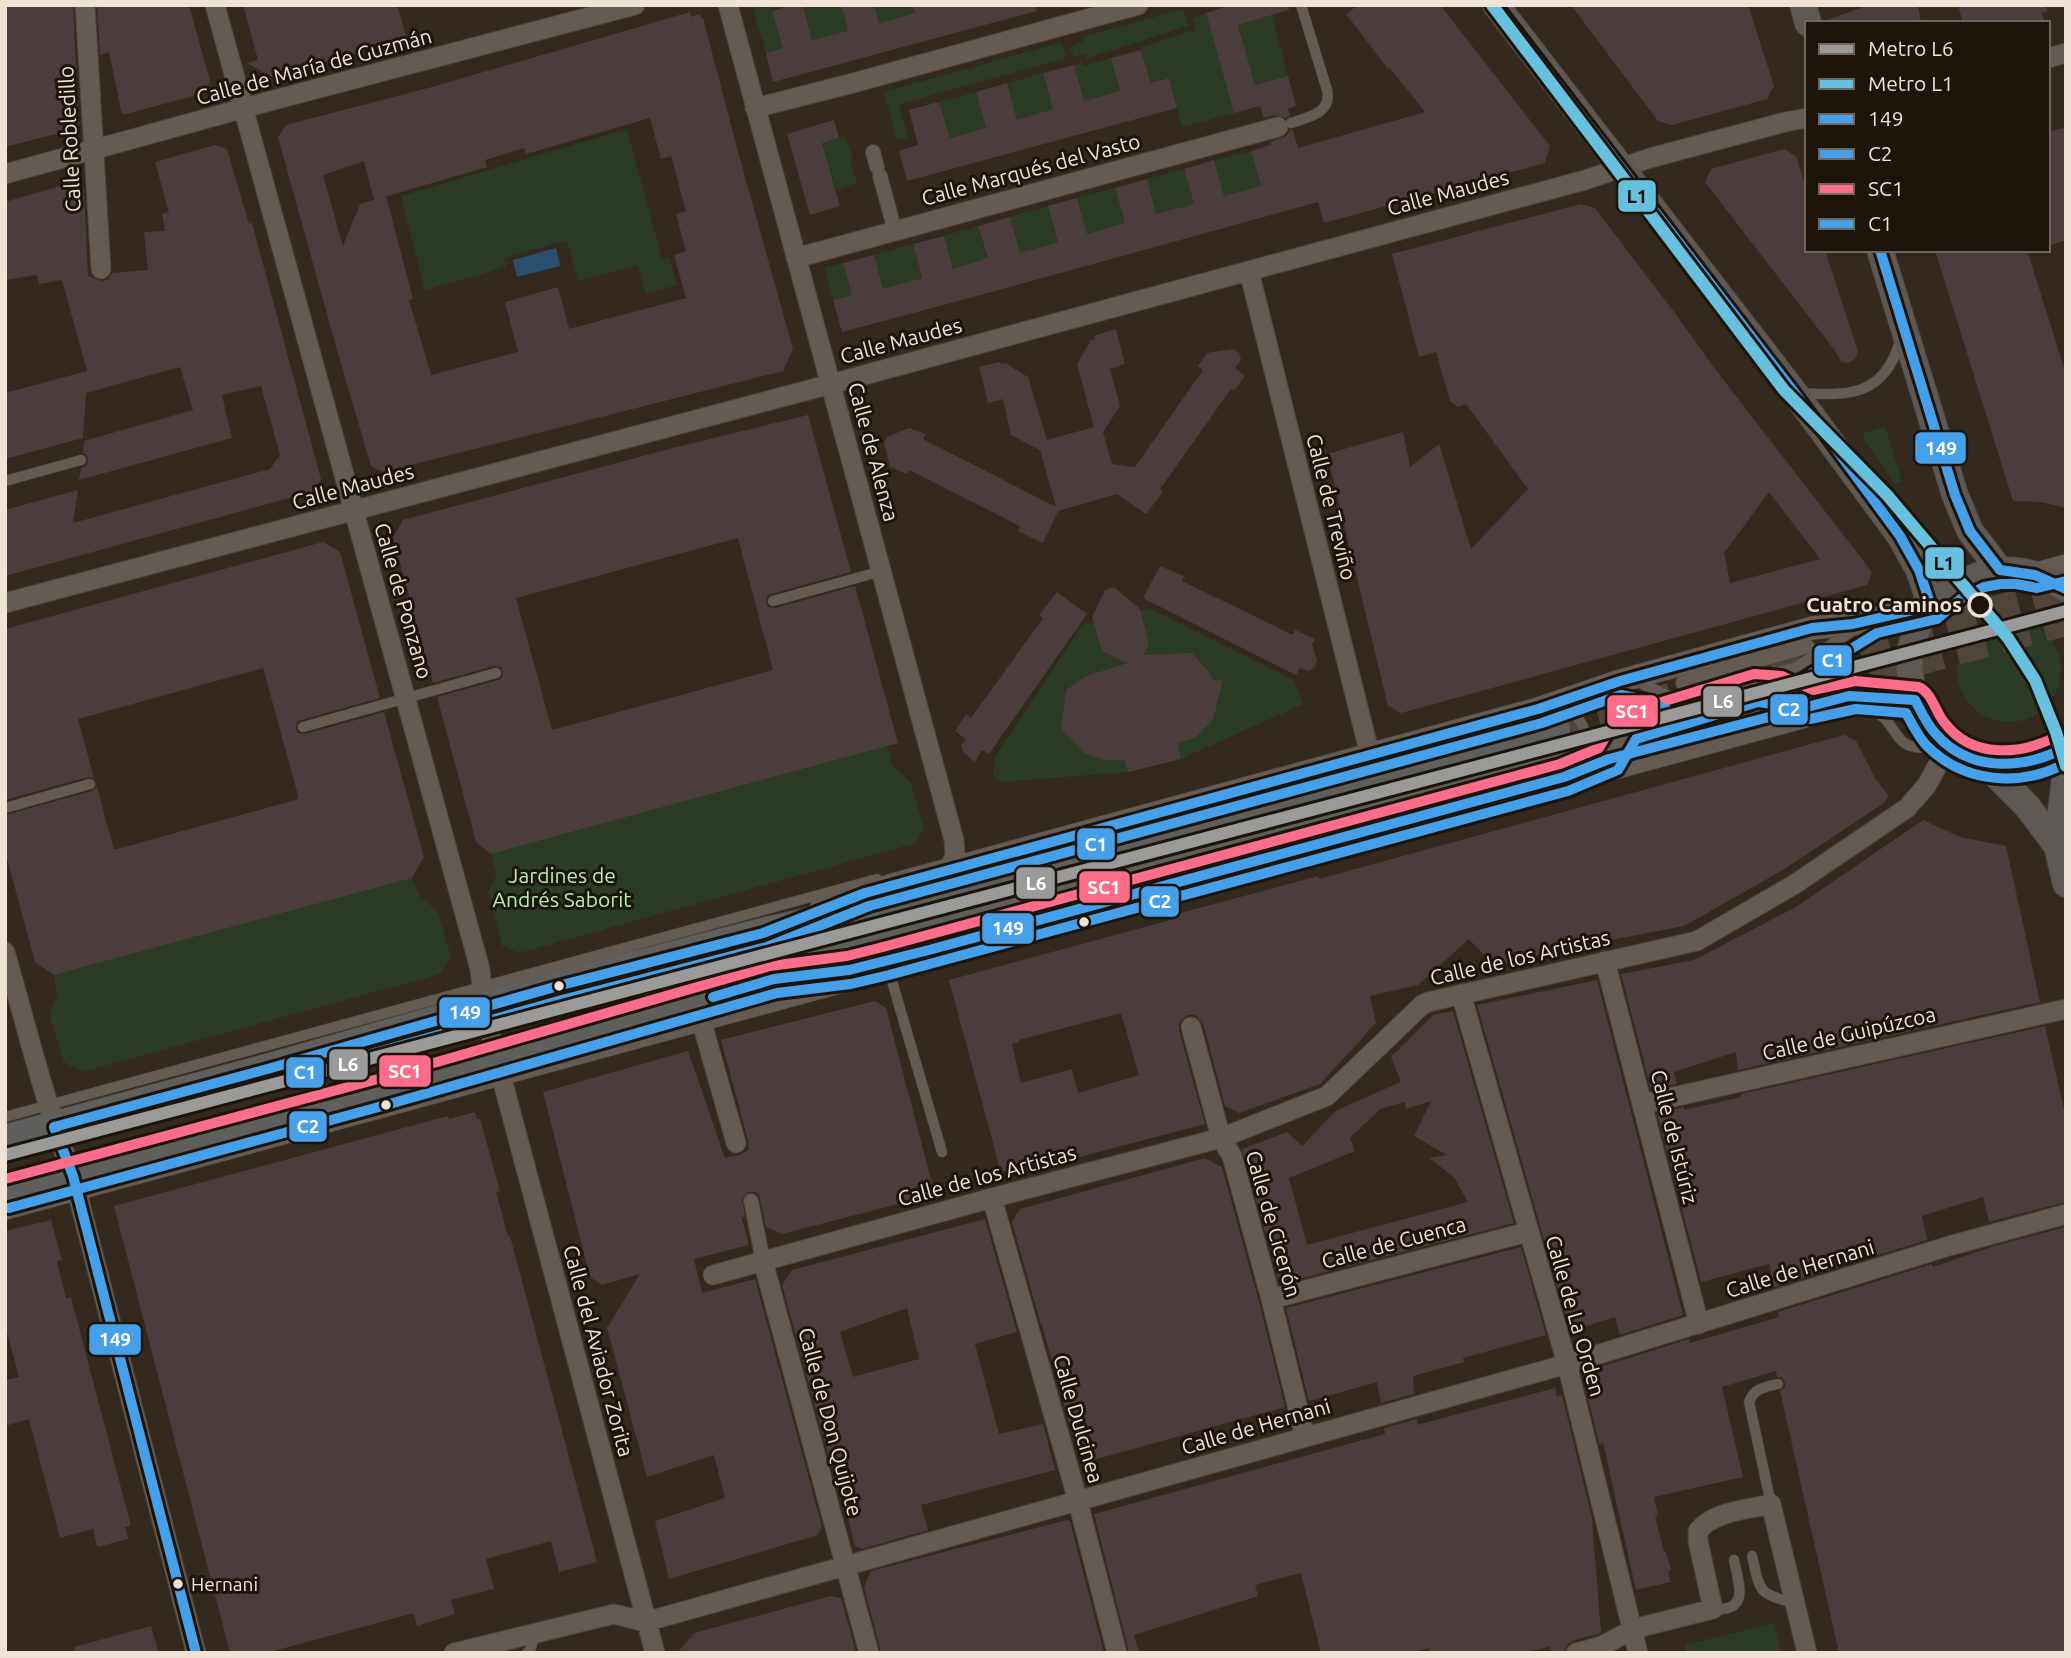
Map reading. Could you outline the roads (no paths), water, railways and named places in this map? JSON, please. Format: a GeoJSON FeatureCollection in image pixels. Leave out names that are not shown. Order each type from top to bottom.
{"type":"FeatureCollection","features":[{"type":"Feature","properties":{"kind":"main road"},"geometry":{"type":"LineString","coordinates":[[1496,5],[1794,392],[1905,544],[1919,570],[1931,606]]}},
{"type":"Feature","properties":{"kind":"main road"},"geometry":{"type":"LineString","coordinates":[[1881,252],[1955,495],[1970,531],[2000,570]]}},
{"type":"Feature","properties":{"kind":"main road"},"geometry":{"type":"LineString","coordinates":[[2066,589],[2051,579],[2018,570],[1980,574],[1955,585],[1931,606],[1917,631],[1911,652],[1910,672],[1915,700],[1928,726],[1947,745],[1963,755],[2000,766],[2022,765],[2043,759],[2066,747]]}},
{"type":"Feature","properties":{"kind":"main road"},"geometry":{"type":"LineString","coordinates":[[5,1140],[51,1116],[484,997],[558,986],[763,933],[1555,742]]}},
{"type":"Feature","properties":{"kind":"main road"},"geometry":{"type":"LineString","coordinates":[[5,1194],[75,1186],[700,1014],[774,979],[1555,742]]}},
{"type":"Feature","properties":{"kind":"main road"},"geometry":{"type":"LineString","coordinates":[[1984,763],[2027,806],[2057,846]]}},
{"type":"Feature","properties":{"kind":"main road"},"geometry":{"type":"LineString","coordinates":[[2065,772],[2057,846],[2066,884]]}},
{"type":"Feature","properties":{"kind":"street","name":"Calle Robledillo"},"geometry":{"type":"LineString","coordinates":[[86,5],[101,269]]}},
{"type":"Feature","properties":{"kind":"street","name":"Calle de Ponzano"},"geometry":{"type":"LineString","coordinates":[[215,5],[480,969],[500,1070]]}},
{"type":"Feature","properties":{"kind":"street","name":"Calle de María de Guzmán"},"geometry":{"type":"LineString","coordinates":[[5,174],[635,5]]}},
{"type":"Feature","properties":{"kind":"street","name":"Calle de Alenza"},"geometry":{"type":"LineString","coordinates":[[727,5],[954,840],[952,864]]}},
{"type":"Feature","properties":{"kind":"street"},"geometry":{"type":"LineString","coordinates":[[755,108],[1138,5]]}},
{"type":"Feature","properties":{"kind":"street","name":"Calle Maudes"},"geometry":{"type":"LineString","coordinates":[[5,603],[831,384],[1805,118]]}},
{"type":"Feature","properties":{"kind":"street","name":"Calle Marqués del Vasto"},"geometry":{"type":"LineString","coordinates":[[796,258],[1285,125]]}},
{"type":"Feature","properties":{"kind":"street"},"geometry":{"type":"LineString","coordinates":[[873,152],[895,231]]}},
{"type":"Feature","properties":{"kind":"street","name":"Calle de Treviño"},"geometry":{"type":"LineString","coordinates":[[1250,271],[1368,750]]}},
{"type":"Feature","properties":{"kind":"street"},"geometry":{"type":"LineString","coordinates":[[2036,574],[2066,566]]}},
{"type":"Feature","properties":{"kind":"street"},"geometry":{"type":"LineString","coordinates":[[774,979],[888,968],[1555,742],[1620,681],[1812,628],[1872,620],[1931,606]]}},
{"type":"Feature","properties":{"kind":"street"},"geometry":{"type":"LineString","coordinates":[[1683,683],[1807,646]]}},
{"type":"Feature","properties":{"kind":"street"},"geometry":{"type":"LineString","coordinates":[[763,933],[865,893],[952,864],[1368,750],[1555,742],[1609,759],[1855,695],[1915,700]]}},
{"type":"Feature","properties":{"kind":"street"},"geometry":{"type":"LineString","coordinates":[[1632,740],[1772,701]]}},
{"type":"Feature","properties":{"kind":"street","name":"Calle de los Artistas"},"geometry":{"type":"LineString","coordinates":[[713,1275],[1221,1138],[1327,1096],[1422,1005],[1697,941],[1795,884],[1907,808],[1927,785],[1947,745]]}},
{"type":"Feature","properties":{"kind":"street"},"geometry":{"type":"LineString","coordinates":[[5,952],[51,1116],[75,1186],[196,1653]]}},
{"type":"Feature","properties":{"kind":"street","name":"Calle de Istúriz"},"geometry":{"type":"LineString","coordinates":[[1605,961],[1699,1324]]}},
{"type":"Feature","properties":{"kind":"street","name":"Calle de La Orden"},"geometry":{"type":"LineString","coordinates":[[1461,994],[1567,1364],[1638,1653]]}},
{"type":"Feature","properties":{"kind":"street","name":"Calle de Guipúzcoa"},"geometry":{"type":"LineString","coordinates":[[1642,1104],[2066,1009]]}},
{"type":"Feature","properties":{"kind":"street"},"geometry":{"type":"LineString","coordinates":[[700,1014],[736,1143]]}},
{"type":"Feature","properties":{"kind":"street","name":"Calle de Cicerón"},"geometry":{"type":"LineString","coordinates":[[1191,1027],[1221,1138],[1232,1156],[1305,1437]]}},
{"type":"Feature","properties":{"kind":"street","name":"Calle del Aviador Zorita"},"geometry":{"type":"LineString","coordinates":[[500,1070],[655,1653]]}},
{"type":"Feature","properties":{"kind":"street","name":"Calle Dulcinea"},"geometry":{"type":"LineString","coordinates":[[992,1198],[1078,1502],[1117,1653]]}},
{"type":"Feature","properties":{"kind":"street","name":"Calle de Don Quijote"},"geometry":{"type":"LineString","coordinates":[[751,1201],[763,1261],[869,1653]]}},
{"type":"Feature","properties":{"kind":"street","name":"Calle de Hernani"},"geometry":{"type":"LineString","coordinates":[[454,1653],[614,1614],[645,1622],[1567,1364],[2066,1213]]}},
{"type":"Feature","properties":{"kind":"street","name":"Calle de Cuenca"},"geometry":{"type":"LineString","coordinates":[[1271,1299],[1528,1231]]}},
{"type":"Feature","properties":{"kind":"street"},"geometry":{"type":"LineString","coordinates":[[1576,1653],[1602,1646],[1633,1629],[1713,1609],[1698,1531],[1704,1523],[1713,1518],[1771,1504],[1807,1653]]}},
{"type":"Feature","properties":{"kind":"lane"},"geometry":{"type":"LineString","coordinates":[[1285,125],[1317,113],[1328,101],[1301,5]]}},
{"type":"Feature","properties":{"kind":"lane"},"geometry":{"type":"LineString","coordinates":[[1794,392],[1836,395],[1866,388],[1878,380],[1893,362],[1904,328]]}},
{"type":"Feature","properties":{"kind":"lane"},"geometry":{"type":"LineString","coordinates":[[5,481],[82,460]]}},
{"type":"Feature","properties":{"kind":"lane"},"geometry":{"type":"LineString","coordinates":[[773,601],[882,571]]}},
{"type":"Feature","properties":{"kind":"lane"},"geometry":{"type":"LineString","coordinates":[[1368,750],[1581,687],[1620,681],[1651,687],[1675,699],[1690,698],[1796,667],[1872,620]]}},
{"type":"Feature","properties":{"kind":"lane"},"geometry":{"type":"LineString","coordinates":[[303,727],[496,673]]}},
{"type":"Feature","properties":{"kind":"lane"},"geometry":{"type":"LineString","coordinates":[[700,1014],[888,968],[1836,713],[1856,709],[1874,711],[1889,722],[1906,745],[1920,748],[1947,745]]}},
{"type":"Feature","properties":{"kind":"lane"},"geometry":{"type":"LineString","coordinates":[[5,808],[90,784]]}},
{"type":"Feature","properties":{"kind":"lane"},"geometry":{"type":"LineString","coordinates":[[484,997],[952,864]]}},
{"type":"Feature","properties":{"kind":"lane"},"geometry":{"type":"LineString","coordinates":[[888,968],[943,1152]]}},
{"type":"Feature","properties":{"kind":"lane"},"geometry":{"type":"LineString","coordinates":[[5,1117],[51,1116]]}},
{"type":"Feature","properties":{"kind":"lane"},"geometry":{"type":"LineString","coordinates":[[5,1215],[75,1186]]}},
{"type":"Feature","properties":{"kind":"lane"},"geometry":{"type":"LineString","coordinates":[[1771,1504],[1749,1402],[1751,1395],[1760,1388],[1778,1384]]}},
{"type":"Feature","properties":{"kind":"lane"},"geometry":{"type":"LineString","coordinates":[[1752,1556],[1762,1590],[1767,1595],[1796,1604]]}},
{"type":"Feature","properties":{"kind":"lane"},"geometry":{"type":"LineString","coordinates":[[1713,1609],[1728,1609],[1740,1597],[1734,1560]]}},
{"type":"Feature","properties":{"kind":"lane"},"geometry":{"type":"LineString","coordinates":[[527,1653],[536,1633]]}},
{"type":"Feature","properties":{"kind":"water"},"geometry":{"type":"Polygon","coordinates":[[[556,248],[560,266],[517,277],[513,260],[556,248]]]}},
{"type":"Feature","properties":{"kind":"tunnel"},"geometry":{"type":"LineString","coordinates":[[1555,729],[2066,592]]}},
{"type":"Feature","properties":{"kind":"tunnel"},"geometry":{"type":"LineString","coordinates":[[1739,708],[2066,621]]}},
{"type":"Feature","properties":{"kind":"tunnel"},"geometry":{"type":"LineString","coordinates":[[1563,755],[1651,731]]}},
{"type":"Feature","properties":{"kind":"metro line","name":"L1"},"geometry":{"type":"LineString","coordinates":[[1492,5],[1784,390],[1887,495],[2008,638],[2035,680],[2056,732],[2066,766]]}},
{"type":"Feature","properties":{"kind":"metro line","name":"L6"},"geometry":{"type":"LineString","coordinates":[[5,1155],[2066,611]]}},
{"type":"Feature","properties":{"kind":"place","name":"Cuatro Caminos"},"geometry":{"type":"Point","coordinates":[1980,605]}},
{"type":"Feature","properties":{"kind":"place","name":"Hernani"},"geometry":{"type":"Point","coordinates":[178,1584]}},
{"type":"Feature","properties":{"kind":"park label","name":"Jardines de Andrés Saborit"},"geometry":{"type":"Point","coordinates":[562,888]}}]}
